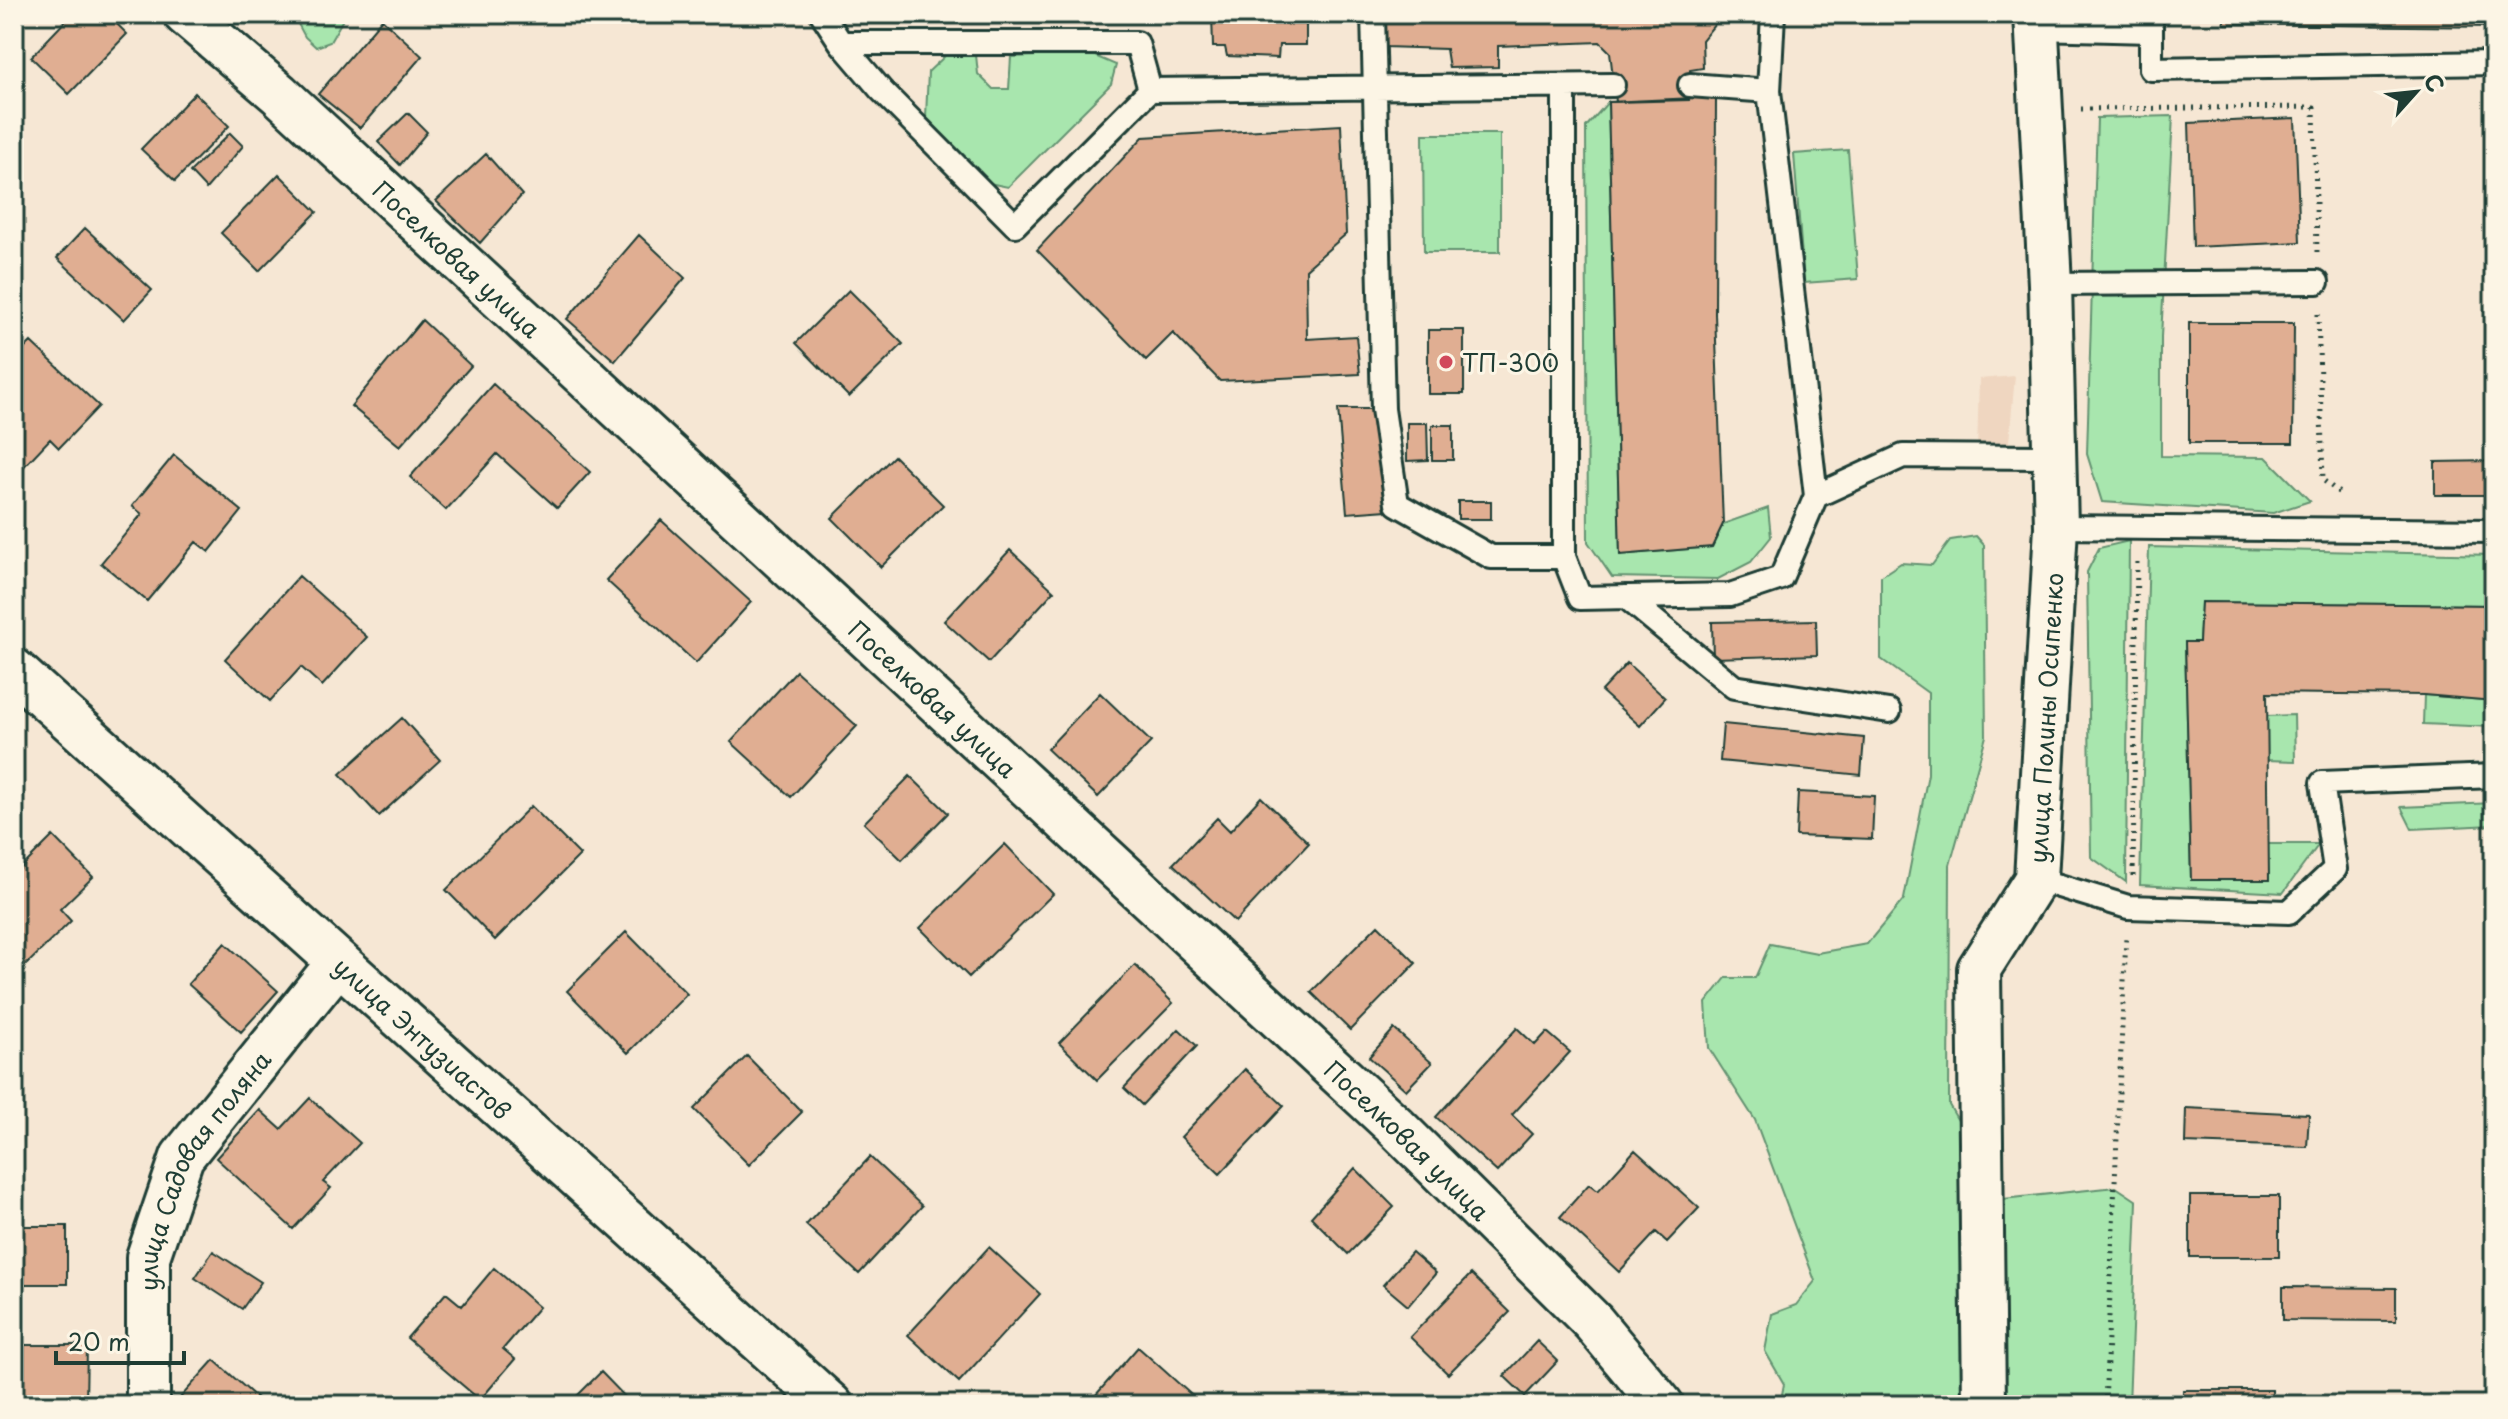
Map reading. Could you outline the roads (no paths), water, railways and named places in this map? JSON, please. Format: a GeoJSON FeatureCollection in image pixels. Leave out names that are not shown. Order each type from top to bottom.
{"type":"FeatureCollection","features":[{"type":"Feature","properties":{"kind":"street","name":"Поселковая улица"},"geometry":{"type":"LineString","coordinates":[[185,14],[302,116],[1394,1125],[1593,1322],[1662,1405]]}},
{"type":"Feature","properties":{"kind":"street","name":"улица Полины Осипенко"},"geometry":{"type":"LineString","coordinates":[[1984,1405],[1979,969],[2036,879],[2056,527],[2050,284],[2036,21]]}},
{"type":"Feature","properties":{"kind":"street","name":"улица Энтузиастов"},"geometry":{"type":"LineString","coordinates":[[14,670],[337,964],[831,1405]]}},
{"type":"Feature","properties":{"kind":"street","name":"улица Садовая поляна"},"geometry":{"type":"LineString","coordinates":[[148,1405],[148,1257],[182,1157],[337,964]]}},
{"type":"Feature","properties":{"kind":"lane"},"geometry":{"type":"LineString","coordinates":[[822,14],[841,43],[881,90],[1015,225],[1150,90],[1613,85]]}},
{"type":"Feature","properties":{"kind":"lane"},"geometry":{"type":"LineString","coordinates":[[1373,14],[1383,409],[1397,504],[1491,557],[1564,557]]}},
{"type":"Feature","properties":{"kind":"lane"},"geometry":{"type":"LineString","coordinates":[[1564,86],[1564,557],[1580,598],[1730,595],[1781,578],[1816,496],[1769,91],[1773,14]]}},
{"type":"Feature","properties":{"kind":"lane"},"geometry":{"type":"LineString","coordinates":[[2036,21],[2151,22],[2151,69],[2494,63]]}},
{"type":"Feature","properties":{"kind":"lane"},"geometry":{"type":"LineString","coordinates":[[841,43],[1137,43],[1150,90]]}},
{"type":"Feature","properties":{"kind":"lane"},"geometry":{"type":"LineString","coordinates":[[1690,85],[1769,91]]}},
{"type":"Feature","properties":{"kind":"lane"},"geometry":{"type":"LineString","coordinates":[[2050,284],[2317,282]]}},
{"type":"Feature","properties":{"kind":"lane"},"geometry":{"type":"LineString","coordinates":[[1816,496],[1903,456],[2054,457]]}},
{"type":"Feature","properties":{"kind":"lane"},"geometry":{"type":"LineString","coordinates":[[2056,527],[2494,531]]}},
{"type":"Feature","properties":{"kind":"lane"},"geometry":{"type":"LineString","coordinates":[[1626,597],[1734,687],[1889,711]]}},
{"type":"Feature","properties":{"kind":"lane"},"geometry":{"type":"LineString","coordinates":[[2036,879],[2128,907],[2289,912],[2335,869],[2322,783],[2494,776]]}},
{"type":"Feature","properties":{"kind":"place","name":"ТП-300"},"geometry":{"type":"Point","coordinates":[1446,362]}}]}
